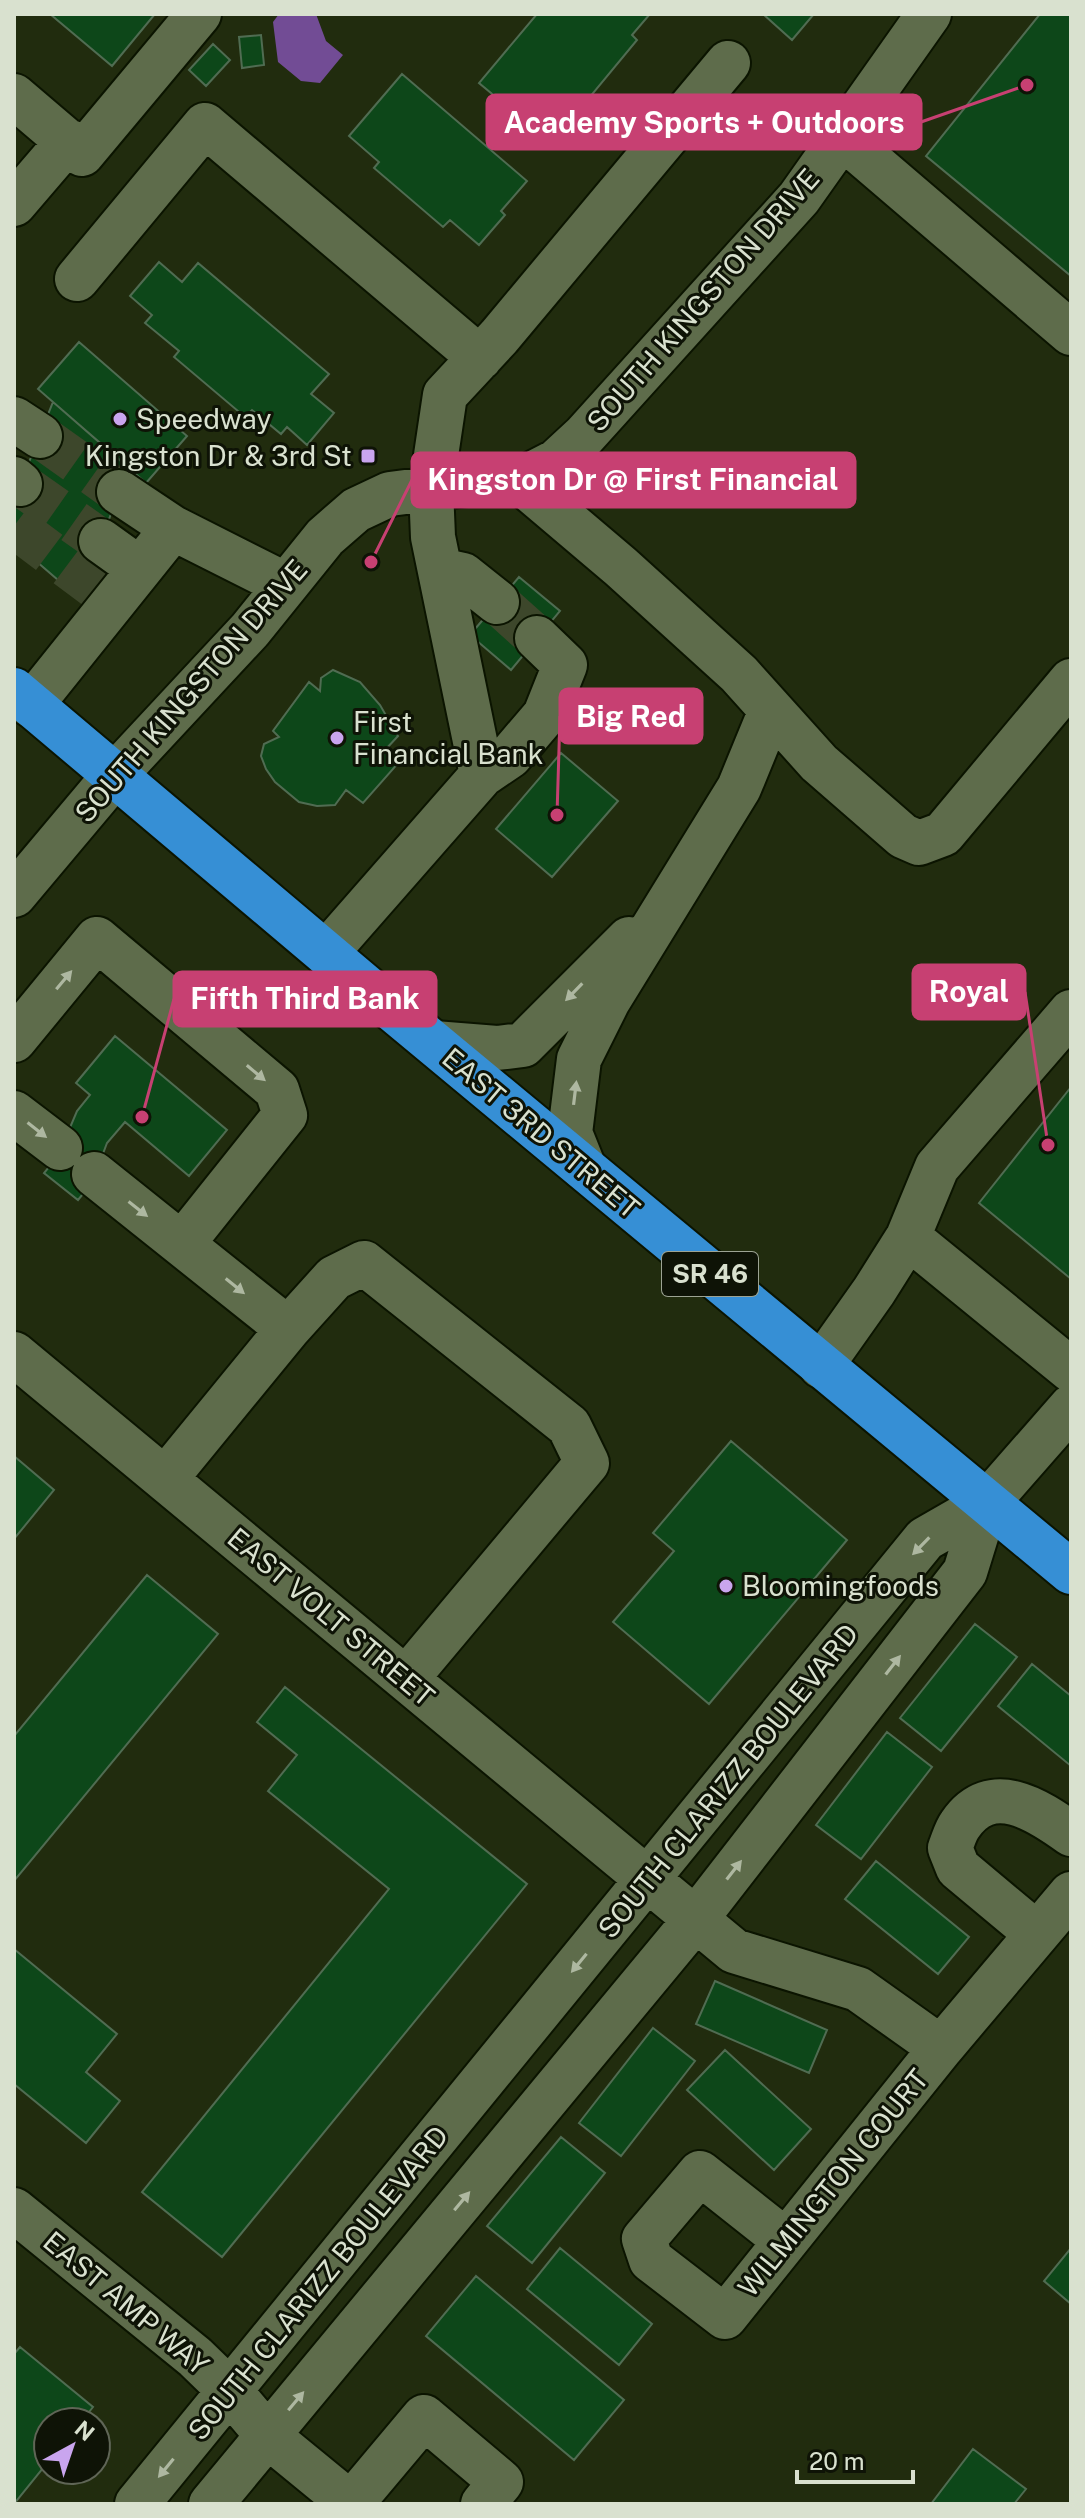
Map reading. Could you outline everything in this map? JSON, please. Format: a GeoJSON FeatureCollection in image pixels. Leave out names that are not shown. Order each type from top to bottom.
{"type":"FeatureCollection","features":[{"type":"Feature","properties":{"kind":"highway","name":"EAST 3RD STREET"},"geometry":{"type":"LineString","coordinates":[[22,697],[1071,1572]]}},
{"type":"Feature","properties":{"kind":"street"},"geometry":{"type":"LineString","coordinates":[[14,96],[82,154],[199,14]]}},
{"type":"Feature","properties":{"kind":"street","name":"SOUTH KINGSTON DRIVE"},"geometry":{"type":"LineString","coordinates":[[14,895],[114,776],[250,630],[325,537],[356,510],[390,494],[528,476],[557,461],[584,436],[799,198],[929,14]]}},
{"type":"Feature","properties":{"kind":"street"},"geometry":{"type":"LineString","coordinates":[[482,775],[433,537],[431,489],[445,395],[480,358],[728,63]]}},
{"type":"Feature","properties":{"kind":"street"},"geometry":{"type":"LineString","coordinates":[[77,279],[205,125],[480,358]]}},
{"type":"Feature","properties":{"kind":"street"},"geometry":{"type":"LineString","coordinates":[[842,137],[1071,333]]}},
{"type":"Feature","properties":{"kind":"street"},"geometry":{"type":"LineString","coordinates":[[14,204],[68,141]]}},
{"type":"Feature","properties":{"kind":"street"},"geometry":{"type":"LineString","coordinates":[[516,478],[621,567],[730,667],[819,763],[903,836],[919,843],[943,834],[1071,681]]}},
{"type":"Feature","properties":{"kind":"street"},"geometry":{"type":"LineString","coordinates":[[119,492],[173,528],[286,585]]}},
{"type":"Feature","properties":{"kind":"street"},"geometry":{"type":"LineString","coordinates":[[22,697],[140,569],[173,528]]}},
{"type":"Feature","properties":{"kind":"street"},"geometry":{"type":"LineString","coordinates":[[101,541],[140,569]]}},
{"type":"Feature","properties":{"kind":"street"},"geometry":{"type":"LineString","coordinates":[[440,570],[463,575],[497,602]]}},
{"type":"Feature","properties":{"kind":"street"},"geometry":{"type":"LineString","coordinates":[[326,953],[482,775],[510,756],[545,715],[565,665],[537,638]]}},
{"type":"Feature","properties":{"kind":"street"},"geometry":{"type":"LineString","coordinates":[[584,1168],[570,1133],[579,1059],[608,1001],[739,788],[771,710]]}},
{"type":"Feature","properties":{"kind":"street"},"geometry":{"type":"LineString","coordinates":[[434,1043],[497,1048],[523,1045],[540,1031],[602,963],[672,900]]}},
{"type":"Feature","properties":{"kind":"street"},"geometry":{"type":"LineString","coordinates":[[14,1040],[97,939],[277,1090],[285,1115],[182,1244]]}},
{"type":"Feature","properties":{"kind":"street"},"geometry":{"type":"LineString","coordinates":[[821,1366],[908,1237],[937,1167],[1071,1012]]}},
{"type":"Feature","properties":{"kind":"street"},"geometry":{"type":"LineString","coordinates":[[14,1113],[288,1329]]}},
{"type":"Feature","properties":{"kind":"street"},"geometry":{"type":"LineString","coordinates":[[908,1237],[1071,1370]]}},
{"type":"Feature","properties":{"kind":"street"},"geometry":{"type":"LineString","coordinates":[[166,1478],[288,1329],[334,1278],[364,1263],[569,1426],[587,1463],[406,1679]]}},
{"type":"Feature","properties":{"kind":"street","name":"EAST VOLT STREET"},"geometry":{"type":"LineString","coordinates":[[14,1354],[648,1879]]}},
{"type":"Feature","properties":{"kind":"street"},"geometry":{"type":"LineString","coordinates":[[986,1504],[1071,1407]]}},
{"type":"Feature","properties":{"kind":"street","name":"SOUTH CLARIZZ BOULEVARD"},"geometry":{"type":"LineString","coordinates":[[137,2504],[925,1539],[986,1504]]}},
{"type":"Feature","properties":{"kind":"street","name":"SOUTH CLARIZZ BOULEVARD"},"geometry":{"type":"LineString","coordinates":[[211,2504],[695,1920],[965,1572],[986,1504]]}},
{"type":"Feature","properties":{"kind":"street"},"geometry":{"type":"LineString","coordinates":[[1037,1934],[958,1868],[950,1848],[960,1824],[993,1801],[1015,1802],[1032,1809],[1071,1834]]}},
{"type":"Feature","properties":{"kind":"street","name":"WILMINGTON COURT"},"geometry":{"type":"LineString","coordinates":[[648,1879],[734,1951],[858,1989],[941,2048]]}},
{"type":"Feature","properties":{"kind":"street","name":"WILMINGTON COURT"},"geometry":{"type":"LineString","coordinates":[[786,2241],[700,2173],[644,2239],[651,2260],[725,2317],[941,2048],[1071,1894]]}},
{"type":"Feature","properties":{"kind":"street","name":"EAST AMP WAY"},"geometry":{"type":"LineString","coordinates":[[14,2210],[195,2357],[229,2390],[268,2436],[351,2504],[424,2417],[501,2482],[483,2504]]}},
{"type":"Feature","properties":{"kind":"shaded area"},"geometry":{"type":"Polygon","coordinates":[[[279,14],[316,14],[326,41],[343,55],[320,83],[301,81],[278,62],[273,22],[279,14]]]}},
{"type":"Feature","properties":{"kind":"building"},"geometry":{"type":"Polygon","coordinates":[[[50,14],[155,14],[112,66],[50,14]]]}},
{"type":"Feature","properties":{"kind":"building"},"geometry":{"type":"Polygon","coordinates":[[[537,14],[650,14],[632,35],[637,40],[580,109],[572,103],[544,137],[479,83],[537,14]]]}},
{"type":"Feature","properties":{"kind":"building"},"geometry":{"type":"Polygon","coordinates":[[[763,14],[814,14],[792,40],[763,14]]]}},
{"type":"Feature","properties":{"kind":"building"},"geometry":{"type":"Polygon","coordinates":[[[1040,14],[1071,14],[1071,276],[926,156],[1040,14]]]}},
{"type":"Feature","properties":{"kind":"building"},"geometry":{"type":"Polygon","coordinates":[[[261,35],[264,65],[242,68],[239,37],[261,35]]]}},
{"type":"Feature","properties":{"kind":"building"},"geometry":{"type":"Polygon","coordinates":[[[213,44],[230,60],[206,86],[189,70],[213,44]]]}},
{"type":"Feature","properties":{"kind":"building"},"geometry":{"type":"Polygon","coordinates":[[[402,74],[527,181],[501,211],[505,215],[479,245],[450,220],[443,227],[374,168],[379,162],[349,136],[402,74]]]}},
{"type":"Feature","properties":{"kind":"building"},"geometry":{"type":"Polygon","coordinates":[[[159,262],[182,282],[198,263],[329,374],[311,394],[334,413],[307,445],[287,427],[281,434],[252,410],[245,417],[174,357],[179,351],[145,323],[152,315],[130,296],[159,262]]]}},
{"type":"Feature","properties":{"kind":"building","name":"Speedway"},"geometry":{"type":"Polygon","coordinates":[[[79,342],[187,436],[146,483],[38,389],[79,342]]]}},
{"type":"Feature","properties":{"kind":"building","name":"Speedway"},"geometry":{"type":"Polygon","coordinates":[[[53,402],[128,467],[80,599],[14,542],[14,500],[53,402]]]}},
{"type":"Feature","properties":{"kind":"building"},"geometry":{"type":"Polygon","coordinates":[[[519,577],[560,611],[511,670],[470,635],[519,577]]]}},
{"type":"Feature","properties":{"kind":"building","name":"First Financial Bank"},"geometry":{"type":"Polygon","coordinates":[[[333,670],[360,682],[380,705],[398,736],[386,749],[400,761],[363,803],[346,790],[335,805],[317,806],[299,802],[275,782],[261,756],[264,744],[279,737],[273,731],[309,682],[320,691],[321,678],[333,670]]]}},
{"type":"Feature","properties":{"kind":"building"},"geometry":{"type":"Polygon","coordinates":[[[561,753],[618,801],[552,877],[496,829],[561,753]]]}},
{"type":"Feature","properties":{"kind":"building"},"geometry":{"type":"Polygon","coordinates":[[[115,1036],[227,1130],[189,1176],[125,1122],[107,1143],[92,1183],[78,1200],[44,1173],[58,1156],[77,1111],[90,1095],[76,1083],[115,1036]]]}},
{"type":"Feature","properties":{"kind":"building"},"geometry":{"type":"Polygon","coordinates":[[[1071,1087],[1071,1279],[979,1203],[1071,1087]]]}},
{"type":"Feature","properties":{"kind":"building","name":"Bloomingfoods"},"geometry":{"type":"Polygon","coordinates":[[[731,1441],[847,1540],[709,1704],[613,1622],[674,1551],[653,1533],[731,1441]]]}},
{"type":"Feature","properties":{"kind":"building"},"geometry":{"type":"Polygon","coordinates":[[[14,1456],[54,1490],[14,1539],[14,1456]]]}},
{"type":"Feature","properties":{"kind":"building"},"geometry":{"type":"Polygon","coordinates":[[[147,1575],[218,1634],[14,1881],[14,1736],[147,1575]]]}},
{"type":"Feature","properties":{"kind":"building"},"geometry":{"type":"Polygon","coordinates":[[[975,1624],[1017,1657],[941,1751],[900,1718],[975,1624]]]}},
{"type":"Feature","properties":{"kind":"building"},"geometry":{"type":"Polygon","coordinates":[[[1032,1664],[1071,1696],[1071,1766],[998,1706],[1032,1664]]]}},
{"type":"Feature","properties":{"kind":"building"},"geometry":{"type":"Polygon","coordinates":[[[285,1687],[527,1884],[222,2257],[142,2192],[389,1889],[268,1791],[297,1755],[257,1722],[285,1687]]]}},
{"type":"Feature","properties":{"kind":"building"},"geometry":{"type":"Polygon","coordinates":[[[887,1732],[932,1767],[861,1859],[816,1825],[887,1732]]]}},
{"type":"Feature","properties":{"kind":"building"},"geometry":{"type":"Polygon","coordinates":[[[876,1861],[969,1937],[938,1974],[845,1899],[876,1861]]]}},
{"type":"Feature","properties":{"kind":"building"},"geometry":{"type":"Polygon","coordinates":[[[14,1949],[117,2034],[86,2072],[120,2101],[86,2143],[14,2084],[14,1949]]]}},
{"type":"Feature","properties":{"kind":"building"},"geometry":{"type":"Polygon","coordinates":[[[715,1981],[827,2030],[809,2073],[696,2024],[715,1981]]]}},
{"type":"Feature","properties":{"kind":"building"},"geometry":{"type":"Polygon","coordinates":[[[653,2028],[695,2061],[621,2156],[579,2123],[653,2028]]]}},
{"type":"Feature","properties":{"kind":"building"},"geometry":{"type":"Polygon","coordinates":[[[725,2050],[811,2129],[774,2170],[687,2090],[725,2050]]]}},
{"type":"Feature","properties":{"kind":"building"},"geometry":{"type":"Polygon","coordinates":[[[561,2137],[605,2173],[532,2263],[487,2226],[561,2137]]]}},
{"type":"Feature","properties":{"kind":"building"},"geometry":{"type":"Polygon","coordinates":[[[560,2248],[652,2324],[619,2365],[527,2289],[560,2248]]]}},
{"type":"Feature","properties":{"kind":"building"},"geometry":{"type":"Polygon","coordinates":[[[1071,2248],[1071,2304],[1044,2281],[1071,2248]]]}},
{"type":"Feature","properties":{"kind":"building"},"geometry":{"type":"Polygon","coordinates":[[[476,2276],[624,2400],[574,2460],[426,2336],[476,2276]]]}},
{"type":"Feature","properties":{"kind":"building"},"geometry":{"type":"Polygon","coordinates":[[[20,2347],[92,2406],[32,2406],[32,2482],[14,2504],[14,2354],[20,2347]]]}},
{"type":"Feature","properties":{"kind":"building"},"geometry":{"type":"Polygon","coordinates":[[[973,2449],[1026,2489],[1014,2504],[931,2504],[973,2449]]]}},
{"type":"Feature","properties":{"kind":"tunnel"},"geometry":{"type":"LineString","coordinates":[[40,436],[119,492]]}},
{"type":"Feature","properties":{"kind":"tunnel"},"geometry":{"type":"LineString","coordinates":[[20,484],[101,541]]}},
{"type":"Feature","properties":{"kind":"tunnel"},"geometry":{"type":"LineString","coordinates":[[14,526],[114,601]]}},
{"type":"Feature","properties":{"kind":"tunnel"},"geometry":{"type":"LineString","coordinates":[[497,602],[537,638]]}},
{"type":"Feature","properties":{"kind":"place","name":"Academy Sports + Outdoors"},"geometry":{"type":"Point","coordinates":[1027,85]}},
{"type":"Feature","properties":{"kind":"place","name":"Speedway"},"geometry":{"type":"Point","coordinates":[120,419]}},
{"type":"Feature","properties":{"kind":"place","name":"Kingston Dr & 3rd St"},"geometry":{"type":"Point","coordinates":[368,456]}},
{"type":"Feature","properties":{"kind":"place","name":"Kingston Dr @ First Financial"},"geometry":{"type":"Point","coordinates":[371,562]}},
{"type":"Feature","properties":{"kind":"place","name":"First Financial Bank"},"geometry":{"type":"Point","coordinates":[337,738]}},
{"type":"Feature","properties":{"kind":"place","name":"Big Red"},"geometry":{"type":"Point","coordinates":[557,815]}},
{"type":"Feature","properties":{"kind":"place","name":"Fifth Third Bank"},"geometry":{"type":"Point","coordinates":[142,1117]}},
{"type":"Feature","properties":{"kind":"place","name":"Royal"},"geometry":{"type":"Point","coordinates":[1048,1145]}},
{"type":"Feature","properties":{"kind":"place","name":"Bloomingfoods"},"geometry":{"type":"Point","coordinates":[726,1586]}}]}
